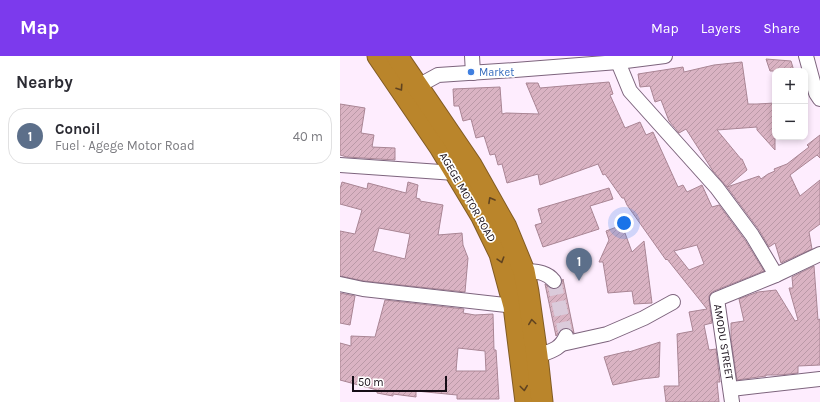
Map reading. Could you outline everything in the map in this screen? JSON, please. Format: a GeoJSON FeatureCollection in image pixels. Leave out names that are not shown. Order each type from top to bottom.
{"type":"FeatureCollection","features":[{"type":"Feature","properties":{"kind":"highway","name":"AGEGE MOTOR ROAD"},"geometry":{"type":"LineString","coordinates":[[378,56],[440,147],[481,215],[500,254],[514,306],[526,402]]}},
{"type":"Feature","properties":{"kind":"highway","name":"AGEGE MOTOR ROAD"},"geometry":{"type":"LineString","coordinates":[[397,56],[471,165],[506,227],[524,271],[537,356],[542,402]]}},
{"type":"Feature","properties":{"kind":"street"},"geometry":{"type":"LineString","coordinates":[[472,56],[473,73]]}},
{"type":"Feature","properties":{"kind":"street"},"geometry":{"type":"LineString","coordinates":[[418,86],[438,75],[515,70],[617,59],[665,56]]}},
{"type":"Feature","properties":{"kind":"street"},"geometry":{"type":"LineString","coordinates":[[806,56],[816,93],[820,99]]}},
{"type":"Feature","properties":{"kind":"street"},"geometry":{"type":"LineString","coordinates":[[617,59],[630,91],[717,188],[752,235],[776,275]]}},
{"type":"Feature","properties":{"kind":"street"},"geometry":{"type":"LineString","coordinates":[[340,165],[455,173]]}},
{"type":"Feature","properties":{"kind":"street","name":"AMODU STREET"},"geometry":{"type":"LineString","coordinates":[[731,395],[717,299],[776,275],[820,254]]}},
{"type":"Feature","properties":{"kind":"street"},"geometry":{"type":"LineString","coordinates":[[524,271],[540,272],[554,281]]}},
{"type":"Feature","properties":{"kind":"street"},"geometry":{"type":"LineString","coordinates":[[340,284],[514,306]]}},
{"type":"Feature","properties":{"kind":"street"},"geometry":{"type":"LineString","coordinates":[[537,356],[555,350],[564,340],[607,334],[644,318],[673,302]]}},
{"type":"Feature","properties":{"kind":"street"},"geometry":{"type":"LineString","coordinates":[[731,395],[820,379]]}},
{"type":"Feature","properties":{"kind":"building"},"geometry":{"type":"Polygon","coordinates":[[[766,59],[791,61],[793,68],[772,68],[772,71],[770,71],[766,59]]]}},
{"type":"Feature","properties":{"kind":"building"},"geometry":{"type":"Polygon","coordinates":[[[742,62],[748,104],[772,103],[772,140],[775,140],[775,150],[757,130],[757,127],[717,130],[742,159],[747,170],[727,187],[713,171],[686,129],[679,133],[669,121],[661,100],[655,102],[650,86],[640,87],[638,74],[683,67],[684,72],[714,65],[742,62]]]}},
{"type":"Feature","properties":{"kind":"building"},"geometry":{"type":"Polygon","coordinates":[[[609,82],[613,94],[610,95],[625,128],[640,122],[646,135],[653,132],[678,187],[683,185],[687,192],[702,185],[712,207],[719,205],[745,240],[764,271],[714,291],[709,296],[712,323],[704,325],[709,350],[716,349],[720,382],[717,382],[719,402],[666,402],[664,386],[679,386],[677,334],[693,331],[689,312],[707,309],[667,259],[666,260],[627,205],[624,198],[622,198],[605,174],[603,175],[598,164],[540,185],[538,174],[507,183],[502,164],[498,165],[495,154],[490,155],[484,136],[476,138],[471,119],[463,121],[459,106],[454,106],[453,89],[500,87],[502,114],[539,114],[526,83],[538,83],[540,88],[609,82]],[[697,245],[674,251],[689,270],[704,264],[697,245]]]}},
{"type":"Feature","properties":{"kind":"building"},"geometry":{"type":"Polygon","coordinates":[[[340,104],[365,108],[361,133],[374,135],[372,147],[395,148],[395,160],[347,157],[340,155],[340,104]]]}},
{"type":"Feature","properties":{"kind":"building"},"geometry":{"type":"Polygon","coordinates":[[[820,135],[820,158],[817,155],[790,175],[800,196],[820,180],[820,224],[809,232],[812,249],[781,263],[775,243],[769,247],[759,230],[727,187],[759,176],[761,179],[775,171],[774,169],[787,164],[809,147],[807,145],[820,135]]]}},
{"type":"Feature","properties":{"kind":"building"},"geometry":{"type":"Polygon","coordinates":[[[342,182],[367,189],[368,183],[406,193],[408,182],[418,185],[416,198],[420,199],[420,201],[443,205],[438,235],[462,233],[463,245],[468,258],[465,292],[364,281],[340,276],[340,231],[355,234],[362,210],[340,204],[340,189],[342,182]],[[379,228],[373,251],[405,259],[410,234],[379,228]]]}},
{"type":"Feature","properties":{"kind":"building"},"geometry":{"type":"Polygon","coordinates":[[[609,188],[613,199],[590,206],[599,229],[543,247],[535,225],[542,223],[538,209],[609,188]]]}},
{"type":"Feature","properties":{"kind":"building"},"geometry":{"type":"Polygon","coordinates":[[[622,225],[632,252],[644,241],[652,303],[634,304],[632,291],[608,293],[603,262],[599,262],[609,240],[606,231],[622,225]]]}},
{"type":"Feature","properties":{"kind":"building"},"geometry":{"type":"Polygon","coordinates":[[[814,266],[818,320],[820,319],[820,365],[798,366],[798,373],[766,375],[737,380],[731,339],[731,323],[744,321],[739,299],[758,292],[776,290],[795,321],[798,320],[789,288],[793,288],[792,277],[814,266]]]}},
{"type":"Feature","properties":{"kind":"building"},"geometry":{"type":"Polygon","coordinates":[[[563,279],[574,333],[570,329],[565,328],[561,329],[556,336],[545,284],[551,289],[556,289],[560,287],[563,279]]]}},
{"type":"Feature","properties":{"kind":"building"},"geometry":{"type":"Polygon","coordinates":[[[340,293],[355,296],[350,325],[340,323],[340,293]]]}},
{"type":"Feature","properties":{"kind":"building"},"geometry":{"type":"Polygon","coordinates":[[[385,300],[464,309],[463,313],[475,315],[493,314],[494,350],[496,350],[499,399],[457,399],[457,395],[416,391],[416,397],[393,394],[393,396],[377,393],[377,390],[340,380],[340,343],[351,346],[351,336],[375,337],[385,300]],[[458,348],[456,371],[486,371],[485,351],[458,348]]]}},
{"type":"Feature","properties":{"kind":"building"},"geometry":{"type":"Polygon","coordinates":[[[660,342],[659,377],[613,385],[604,357],[629,352],[660,342]]]}},
{"type":"Feature","properties":{"kind":"tunnel"},"geometry":{"type":"LineString","coordinates":[[554,281],[566,336]]}},
{"type":"Feature","properties":{"kind":"place","name":"Market"},"geometry":{"type":"Point","coordinates":[471,72]}},
{"type":"Feature","properties":{"kind":"place","name":"Conoil"},"geometry":{"type":"Point","coordinates":[579,281]}}]}
